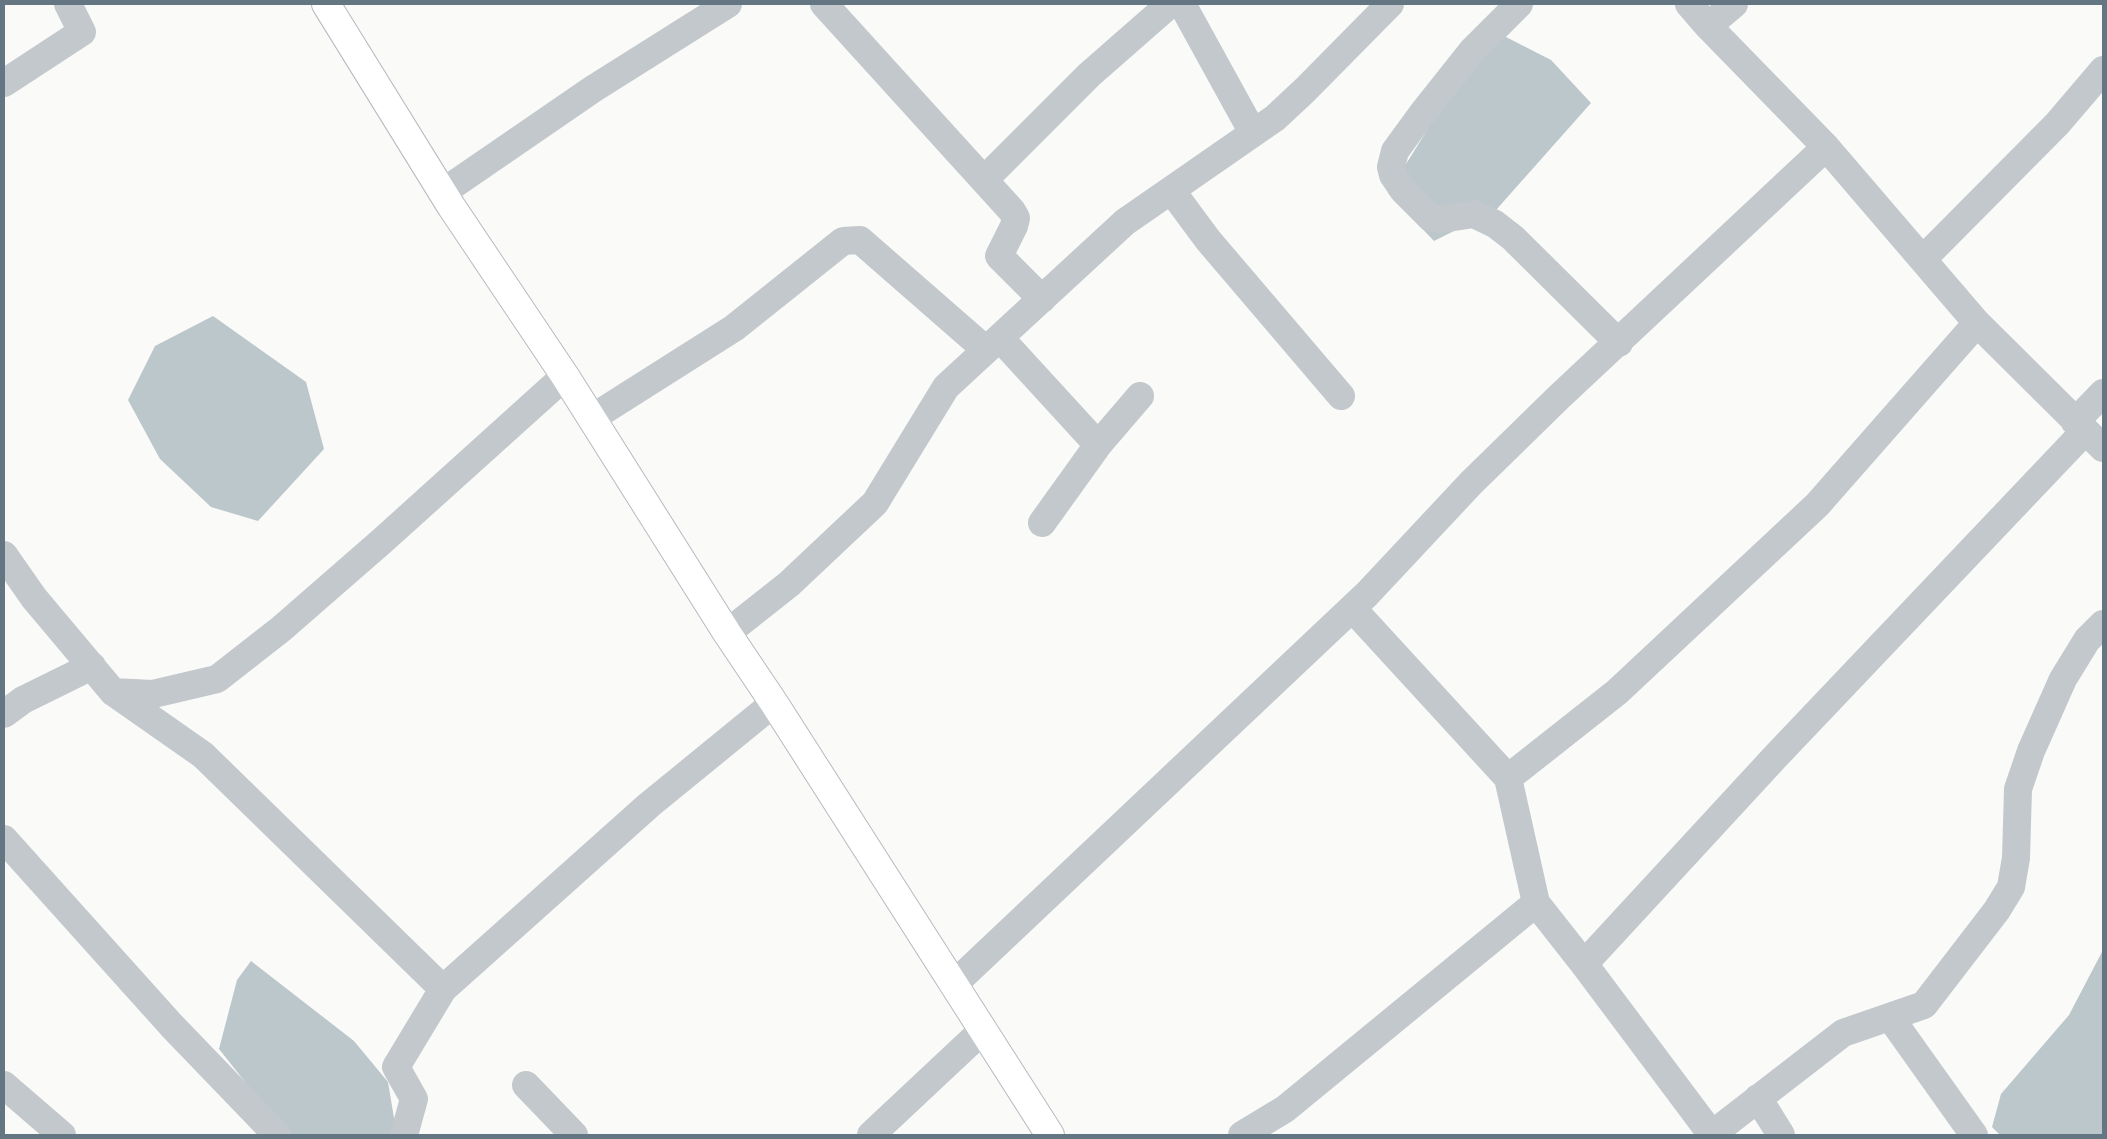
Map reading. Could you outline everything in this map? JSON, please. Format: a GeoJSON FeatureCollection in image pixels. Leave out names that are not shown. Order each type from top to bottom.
{"type":"FeatureCollection","features":[{"type":"Feature","properties":{"kind":"main road"},"geometry":{"type":"LineString","coordinates":[[326,4],[443,192],[565,376],[727,633],[774,703],[1050,1135]]}},
{"type":"Feature","properties":{"kind":"street"},"geometry":{"type":"LineString","coordinates":[[4,83],[82,32],[68,4]]}},
{"type":"Feature","properties":{"kind":"street"},"geometry":{"type":"LineString","coordinates":[[443,192],[593,89],[728,4]]}},
{"type":"Feature","properties":{"kind":"street"},"geometry":{"type":"LineString","coordinates":[[824,4],[1012,211],[1016,218],[999,256],[1042,299]]}},
{"type":"Feature","properties":{"kind":"street"},"geometry":{"type":"LineString","coordinates":[[984,180],[1090,75],[1170,4]]}},
{"type":"Feature","properties":{"kind":"street"},"geometry":{"type":"LineString","coordinates":[[1182,4],[1253,133]]}},
{"type":"Feature","properties":{"kind":"street"},"geometry":{"type":"LineString","coordinates":[[727,633],[789,584],[875,503],[946,387],[1125,222],[1275,118],[1390,4]]}},
{"type":"Feature","properties":{"kind":"street"},"geometry":{"type":"LineString","coordinates":[[1518,4],[1472,51],[1439,91],[1395,151],[1390,167],[1402,190],[1431,218],[1441,219],[1474,214],[1495,224],[1513,238],[1619,343]]}},
{"type":"Feature","properties":{"kind":"street"},"geometry":{"type":"LineString","coordinates":[[1689,4],[1826,147],[1977,323],[2088,433]]}},
{"type":"Feature","properties":{"kind":"street"},"geometry":{"type":"LineString","coordinates":[[1708,26],[1734,4]]}},
{"type":"Feature","properties":{"kind":"street"},"geometry":{"type":"LineString","coordinates":[[1923,259],[2057,124],[2103,70]]}},
{"type":"Feature","properties":{"kind":"street"},"geometry":{"type":"LineString","coordinates":[[953,984],[1352,608],[1471,483],[1559,397],[1619,343],[1826,147]]}},
{"type":"Feature","properties":{"kind":"street"},"geometry":{"type":"LineString","coordinates":[[1171,190],[1208,240],[1341,396]]}},
{"type":"Feature","properties":{"kind":"street"},"geometry":{"type":"LineString","coordinates":[[592,418],[734,328],[843,241],[860,240],[993,344],[1098,445]]}},
{"type":"Feature","properties":{"kind":"street"},"geometry":{"type":"LineString","coordinates":[[1508,778],[1617,692],[1817,505],[1977,323]]}},
{"type":"Feature","properties":{"kind":"street"},"geometry":{"type":"LineString","coordinates":[[114,692],[153,694],[217,679],[281,629],[565,376]]}},
{"type":"Feature","properties":{"kind":"street"},"geometry":{"type":"LineString","coordinates":[[1584,964],[1783,749],[2088,433],[2103,393]]}},
{"type":"Feature","properties":{"kind":"street"},"geometry":{"type":"LineString","coordinates":[[1042,523],[1098,445],[1140,396]]}},
{"type":"Feature","properties":{"kind":"street"},"geometry":{"type":"LineString","coordinates":[[4,555],[34,598],[114,692],[203,754],[443,990]]}},
{"type":"Feature","properties":{"kind":"street"},"geometry":{"type":"LineString","coordinates":[[1352,608],[1508,778],[1536,903],[1712,1135],[1843,1033],[1924,1005],[1997,910],[2011,887],[2016,858],[2018,789],[2031,751],[2063,679],[2087,640],[2103,624]]}},
{"type":"Feature","properties":{"kind":"street"},"geometry":{"type":"LineString","coordinates":[[4,714],[23,700],[92,666]]}},
{"type":"Feature","properties":{"kind":"street"},"geometry":{"type":"LineString","coordinates":[[404,1135],[414,1099],[396,1067],[443,990],[649,806],[774,703]]}},
{"type":"Feature","properties":{"kind":"street"},"geometry":{"type":"LineString","coordinates":[[4,839],[172,1026],[277,1135]]}},
{"type":"Feature","properties":{"kind":"street"},"geometry":{"type":"LineString","coordinates":[[1242,1135],[1285,1109],[1536,903]]}},
{"type":"Feature","properties":{"kind":"street"},"geometry":{"type":"LineString","coordinates":[[1890,1017],[1974,1135]]}},
{"type":"Feature","properties":{"kind":"street"},"geometry":{"type":"LineString","coordinates":[[871,1135],[982,1030]]}},
{"type":"Feature","properties":{"kind":"street"},"geometry":{"type":"LineString","coordinates":[[526,1085],[574,1135]]}},
{"type":"Feature","properties":{"kind":"street"},"geometry":{"type":"LineString","coordinates":[[4,1086],[62,1135]]}},
{"type":"Feature","properties":{"kind":"street"},"geometry":{"type":"LineString","coordinates":[[1758,1098],[1781,1135]]}},
{"type":"Feature","properties":{"kind":"shaded area"},"geometry":{"type":"Polygon","coordinates":[[[1504,36],[1551,60],[1591,103],[1496,210],[1434,241],[1388,193],[1469,67],[1504,36]]]}},
{"type":"Feature","properties":{"kind":"shaded area"},"geometry":{"type":"Polygon","coordinates":[[[213,316],[306,382],[324,449],[258,521],[211,507],[160,459],[128,400],[155,346],[213,316]]]}},
{"type":"Feature","properties":{"kind":"shaded area"},"geometry":{"type":"Polygon","coordinates":[[[2103,950],[2103,1135],[2000,1135],[1992,1127],[2001,1094],[2069,1015],[2103,950]]]}},
{"type":"Feature","properties":{"kind":"shaded area"},"geometry":{"type":"Polygon","coordinates":[[[251,961],[354,1041],[388,1082],[395,1124],[390,1135],[288,1135],[280,1126],[219,1049],[237,980],[251,961]]]}}]}
